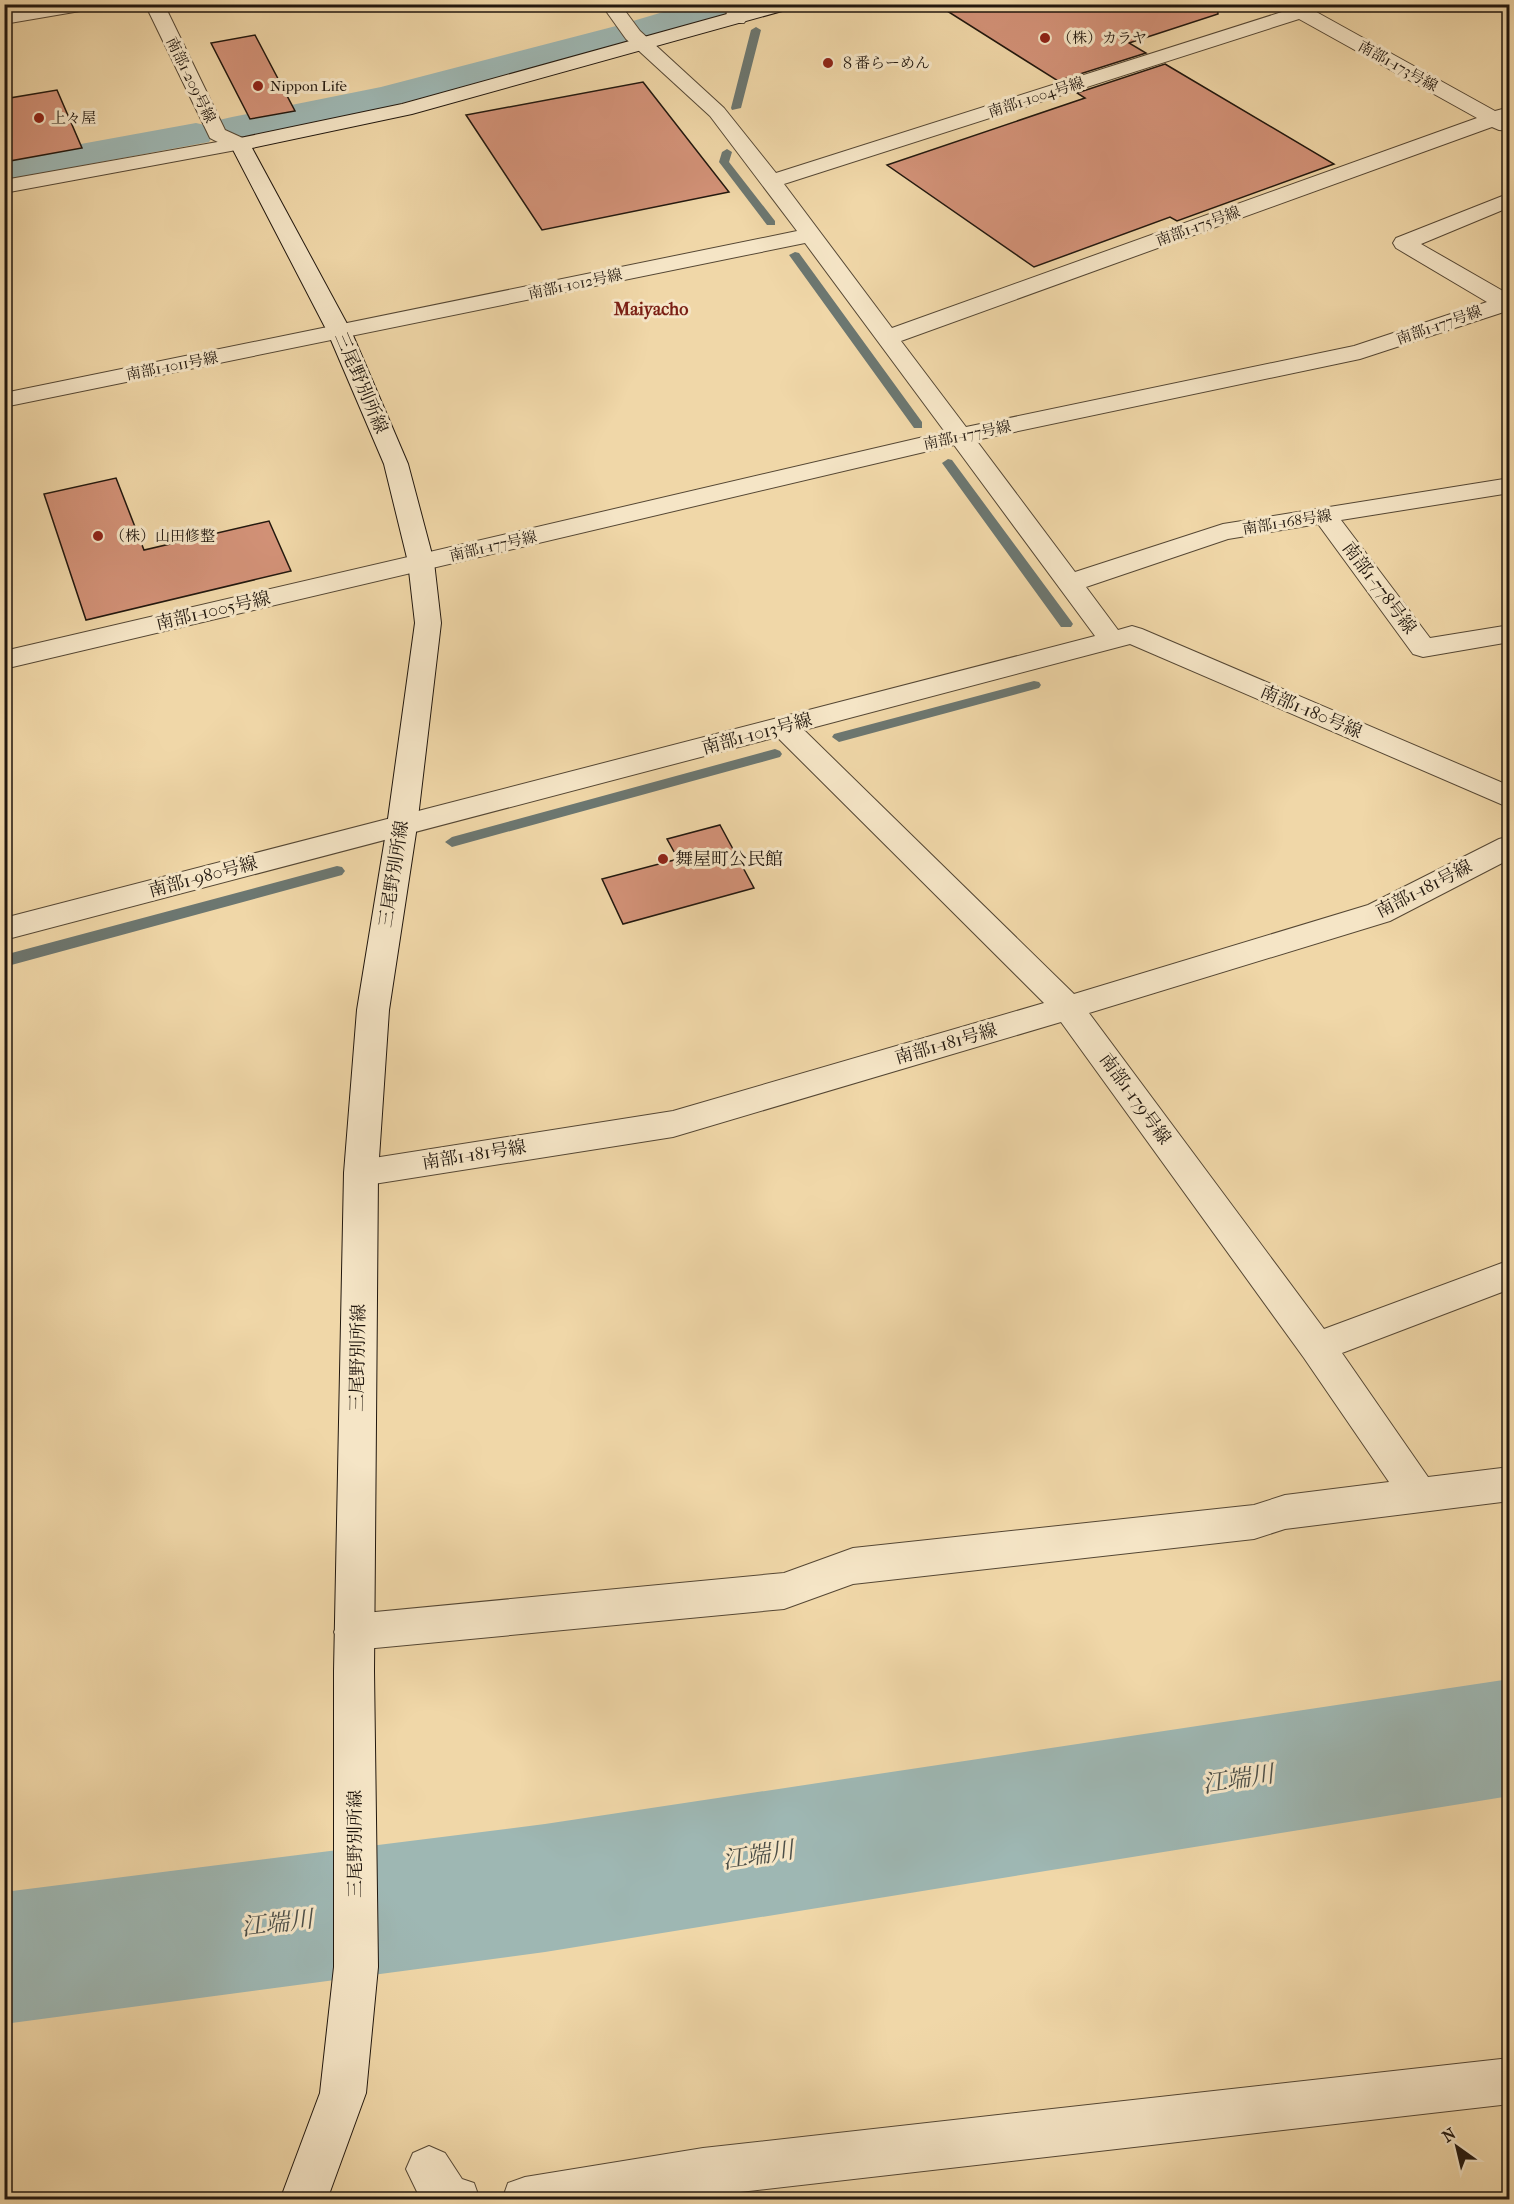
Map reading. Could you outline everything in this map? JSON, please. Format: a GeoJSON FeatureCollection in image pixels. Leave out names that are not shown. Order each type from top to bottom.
{"type":"FeatureCollection","features":[{"type":"Feature","properties":{"kind":"street"},"geometry":{"type":"LineString","coordinates":[[4,18],[86,4]]}},
{"type":"Feature","properties":{"kind":"street","name":"南部1-209号線"},"geometry":{"type":"LineString","coordinates":[[154,4],[217,134],[240,144]]}},
{"type":"Feature","properties":{"kind":"street"},"geometry":{"type":"LineString","coordinates":[[609,4],[642,45],[717,112],[772,181],[1112,639]]}},
{"type":"Feature","properties":{"kind":"street"},"geometry":{"type":"LineString","coordinates":[[4,187],[240,144],[405,110],[642,45],[737,12],[786,4]]}},
{"type":"Feature","properties":{"kind":"street","name":"南部1-173号線"},"geometry":{"type":"LineString","coordinates":[[1294,8],[1504,120]]}},
{"type":"Feature","properties":{"kind":"street","name":"南部1-1004号線"},"geometry":{"type":"LineString","coordinates":[[772,181],[1294,8]]}},
{"type":"Feature","properties":{"kind":"street","name":"南部1-175号線"},"geometry":{"type":"LineString","coordinates":[[887,338],[1504,120]]}},
{"type":"Feature","properties":{"kind":"street","name":"三尾野別所線"},"geometry":{"type":"LineString","coordinates":[[240,144],[340,333],[396,464],[421,562],[428,623],[402,826],[373,1010],[361,1173],[354,1652],[355,1978],[343,2093],[303,2199]]}},
{"type":"Feature","properties":{"kind":"street"},"geometry":{"type":"LineString","coordinates":[[1507,302],[1404,243],[1509,199]]}},
{"type":"Feature","properties":{"kind":"street","name":"南部1-1012号線"},"geometry":{"type":"LineString","coordinates":[[340,333],[810,235]]}},
{"type":"Feature","properties":{"kind":"street","name":"南部1-177号線"},"geometry":{"type":"LineString","coordinates":[[421,562],[960,436],[1360,352],[1507,302]]}},
{"type":"Feature","properties":{"kind":"street","name":"南部1-1011号線"},"geometry":{"type":"LineString","coordinates":[[4,400],[340,333]]}},
{"type":"Feature","properties":{"kind":"street","name":"南部1-168号線"},"geometry":{"type":"LineString","coordinates":[[1070,583],[1223,532],[1509,485]]}},
{"type":"Feature","properties":{"kind":"street","name":"南部1-778号線"},"geometry":{"type":"LineString","coordinates":[[1325,516],[1423,648],[1509,633]]}},
{"type":"Feature","properties":{"kind":"street","name":"南部1-1005号線"},"geometry":{"type":"LineString","coordinates":[[4,660],[421,562]]}},
{"type":"Feature","properties":{"kind":"street","name":"南部1-180号線"},"geometry":{"type":"LineString","coordinates":[[1112,639],[1132,635],[1509,798]]}},
{"type":"Feature","properties":{"kind":"street","name":"南部1-1013号線"},"geometry":{"type":"LineString","coordinates":[[402,826],[1112,639]]}},
{"type":"Feature","properties":{"kind":"street","name":"南部1-179号線"},"geometry":{"type":"LineString","coordinates":[[784,727],[1068,1008],[1317,1347],[1419,1495]]}},
{"type":"Feature","properties":{"kind":"street","name":"南部1-980号線"},"geometry":{"type":"LineString","coordinates":[[4,929],[402,826]]}},
{"type":"Feature","properties":{"kind":"street","name":"南部1-181号線"},"geometry":{"type":"LineString","coordinates":[[361,1173],[673,1124],[1068,1008],[1379,913],[1509,846]]}},
{"type":"Feature","properties":{"kind":"street"},"geometry":{"type":"LineString","coordinates":[[1317,1347],[1509,1274]]}},
{"type":"Feature","properties":{"kind":"street"},"geometry":{"type":"LineString","coordinates":[[354,1652],[784,1591],[853,1566],[1254,1522],[1285,1512],[1509,1484]]}},
{"type":"Feature","properties":{"kind":"street"},"geometry":{"type":"LineString","coordinates":[[525,2199],[703,2171],[1509,2081]]}},
{"type":"Feature","properties":{"kind":"building"},"geometry":{"type":"Polygon","coordinates":[[[936,4],[1217,4],[1218,14],[1129,43],[1146,53],[1058,81],[936,4]]]}},
{"type":"Feature","properties":{"kind":"building"},"geometry":{"type":"Polygon","coordinates":[[[255,35],[295,111],[250,119],[211,43],[255,35]]]}},
{"type":"Feature","properties":{"kind":"building"},"geometry":{"type":"Polygon","coordinates":[[[1165,64],[1334,164],[1177,221],[1170,217],[1034,267],[887,165],[1085,98],[1077,93],[1165,64]]]}},
{"type":"Feature","properties":{"kind":"building"},"geometry":{"type":"Polygon","coordinates":[[[643,82],[729,192],[542,230],[466,115],[643,82]]]}},
{"type":"Feature","properties":{"kind":"building"},"geometry":{"type":"Polygon","coordinates":[[[57,90],[82,148],[4,162],[4,99],[57,90]]]}},
{"type":"Feature","properties":{"kind":"building","name":"（株）山田修整"},"geometry":{"type":"Polygon","coordinates":[[[116,478],[144,550],[269,521],[291,571],[86,620],[44,494],[116,478]]]}},
{"type":"Feature","properties":{"kind":"building"},"geometry":{"type":"Polygon","coordinates":[[[720,825],[754,888],[623,924],[602,879],[678,859],[667,839],[720,825]]]}},
{"type":"Feature","properties":{"kind":"waterway"},"geometry":{"type":"LineString","coordinates":[[645,28],[715,8]]}},
{"type":"Feature","properties":{"kind":"waterway"},"geometry":{"type":"LineString","coordinates":[[736,108],[756,30]]}},
{"type":"Feature","properties":{"kind":"waterway"},"geometry":{"type":"LineString","coordinates":[[232,128],[384,97],[616,36]]}},
{"type":"Feature","properties":{"kind":"waterway"},"geometry":{"type":"LineString","coordinates":[[4,169],[196,134]]}},
{"type":"Feature","properties":{"kind":"waterway"},"geometry":{"type":"LineString","coordinates":[[727,152],[724,162],[771,223]]}},
{"type":"Feature","properties":{"kind":"waterway"},"geometry":{"type":"LineString","coordinates":[[795,255],[918,425]]}},
{"type":"Feature","properties":{"kind":"waterway"},"geometry":{"type":"LineString","coordinates":[[948,463],[1066,624]]}},
{"type":"Feature","properties":{"kind":"waterway"},"geometry":{"type":"LineString","coordinates":[[839,737],[1034,685]]}},
{"type":"Feature","properties":{"kind":"waterway"},"geometry":{"type":"LineString","coordinates":[[452,842],[775,754]]}},
{"type":"Feature","properties":{"kind":"waterway"},"geometry":{"type":"LineString","coordinates":[[4,961],[337,871]]}},
{"type":"Feature","properties":{"kind":"waterway","name":"江端川"},"geometry":{"type":"LineString","coordinates":[[4,1958],[545,1888],[1510,1737]]}},
{"type":"Feature","properties":{"kind":"place","name":"（株）カラヤ"},"geometry":{"type":"Point","coordinates":[1045,38]}},
{"type":"Feature","properties":{"kind":"place","name":"８番らーめん"},"geometry":{"type":"Point","coordinates":[828,63]}},
{"type":"Feature","properties":{"kind":"place","name":"Nippon Life"},"geometry":{"type":"Point","coordinates":[258,86]}},
{"type":"Feature","properties":{"kind":"place","name":"上々屋"},"geometry":{"type":"Point","coordinates":[39,118]}},
{"type":"Feature","properties":{"kind":"place","name":"（株）山田修整"},"geometry":{"type":"Point","coordinates":[98,536]}},
{"type":"Feature","properties":{"kind":"place","name":"舞屋町公民館"},"geometry":{"type":"Point","coordinates":[663,859]}},
{"type":"Feature","properties":{"kind":"district","name":"Maiyacho"},"geometry":{"type":"Point","coordinates":[651,309]}}]}
